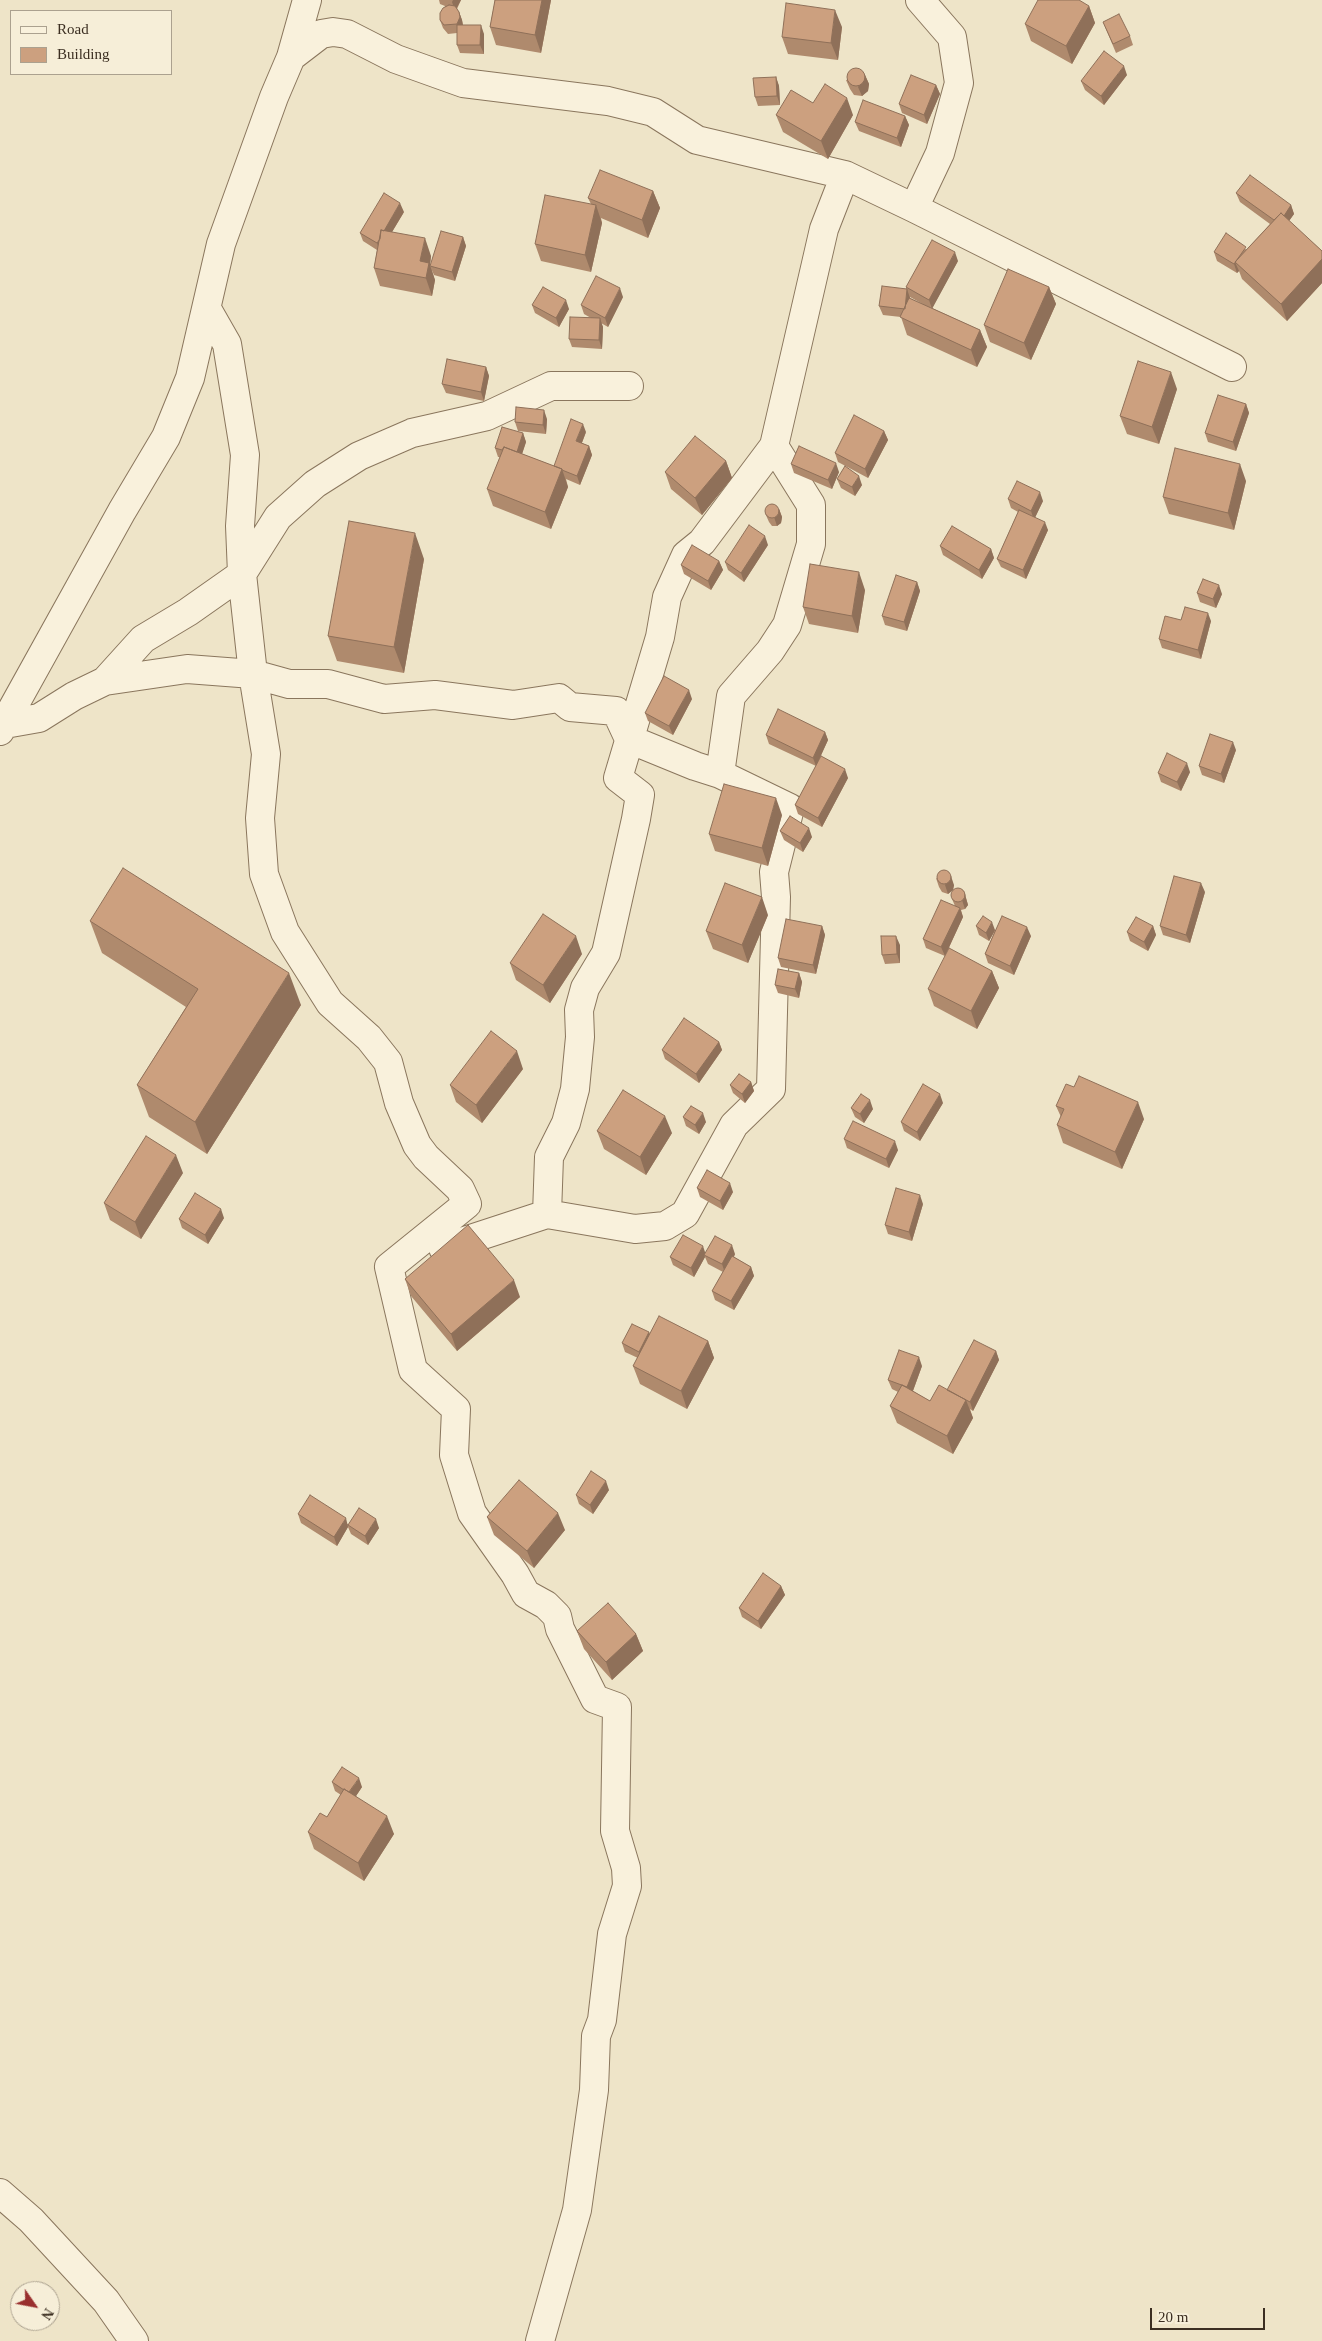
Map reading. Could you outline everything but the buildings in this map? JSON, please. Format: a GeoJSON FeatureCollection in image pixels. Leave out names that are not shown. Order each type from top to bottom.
{"type":"FeatureCollection","features":[{"type":"Feature","properties":{"kind":"street"},"geometry":{"type":"LineString","coordinates":[[2,728],[32,678],[122,511],[166,437],[190,378],[221,244],[274,97],[291,57],[307,0]]}},
{"type":"Feature","properties":{"kind":"street"},"geometry":{"type":"LineString","coordinates":[[914,208],[940,153],[959,83],[952,37],[920,0]]}},
{"type":"Feature","properties":{"kind":"street"},"geometry":{"type":"LineString","coordinates":[[291,57],[321,34],[333,32],[347,34],[396,60],[462,83],[608,101],[653,112],[697,140],[845,175],[1232,367]]}},
{"type":"Feature","properties":{"kind":"street"},"geometry":{"type":"LineString","coordinates":[[547,1214],[549,1157],[566,1122],[576,1089],[580,1037],[579,1010],[585,988],[606,953],[640,796],[618,778],[660,637],[668,597],[686,555],[702,542],[774,446],[824,229],[845,175]]}},
{"type":"Feature","properties":{"kind":"street"},"geometry":{"type":"LineString","coordinates":[[207,309],[227,344],[245,455],[240,526],[242,574],[253,674],[266,754],[260,818],[264,874],[285,932],[330,1003],[369,1038],[388,1062],[399,1103],[418,1145],[426,1157],[460,1189],[467,1204],[389,1267]]}},
{"type":"Feature","properties":{"kind":"street"},"geometry":{"type":"LineString","coordinates":[[105,681],[142,639],[188,612],[242,574],[278,518],[315,484],[358,456],[412,433],[487,416],[551,386],[629,386]]}},
{"type":"Feature","properties":{"kind":"street"},"geometry":{"type":"LineString","coordinates":[[720,774],[731,696],[770,651],[787,625],[811,544],[811,505],[774,446]]}},
{"type":"Feature","properties":{"kind":"street"},"geometry":{"type":"LineString","coordinates":[[2,728],[39,718],[74,696],[105,681],[187,669],[253,674],[289,684],[328,684],[384,699],[435,694],[513,705],[558,698],[570,707],[616,711],[629,739],[695,766],[720,774],[790,808],[774,872],[776,898],[771,1089],[734,1125],[685,1214],[665,1226],[635,1229],[547,1214],[389,1267]]}},
{"type":"Feature","properties":{"kind":"street"},"geometry":{"type":"LineString","coordinates":[[32,678],[74,696]]}},
{"type":"Feature","properties":{"kind":"street"},"geometry":{"type":"LineString","coordinates":[[389,1267],[413,1370],[456,1409],[454,1455],[472,1513],[516,1574],[526,1594],[546,1606],[557,1616],[560,1629],[595,1699],[617,1707],[615,1830],[626,1868],[626,1886],[612,1934],[602,2020],[596,2036],[594,2090],[577,2210],[540,2341]]}},
{"type":"Feature","properties":{"kind":"street"},"geometry":{"type":"LineString","coordinates":[[0,2193],[31,2220],[106,2301],[134,2341]]}}]}
